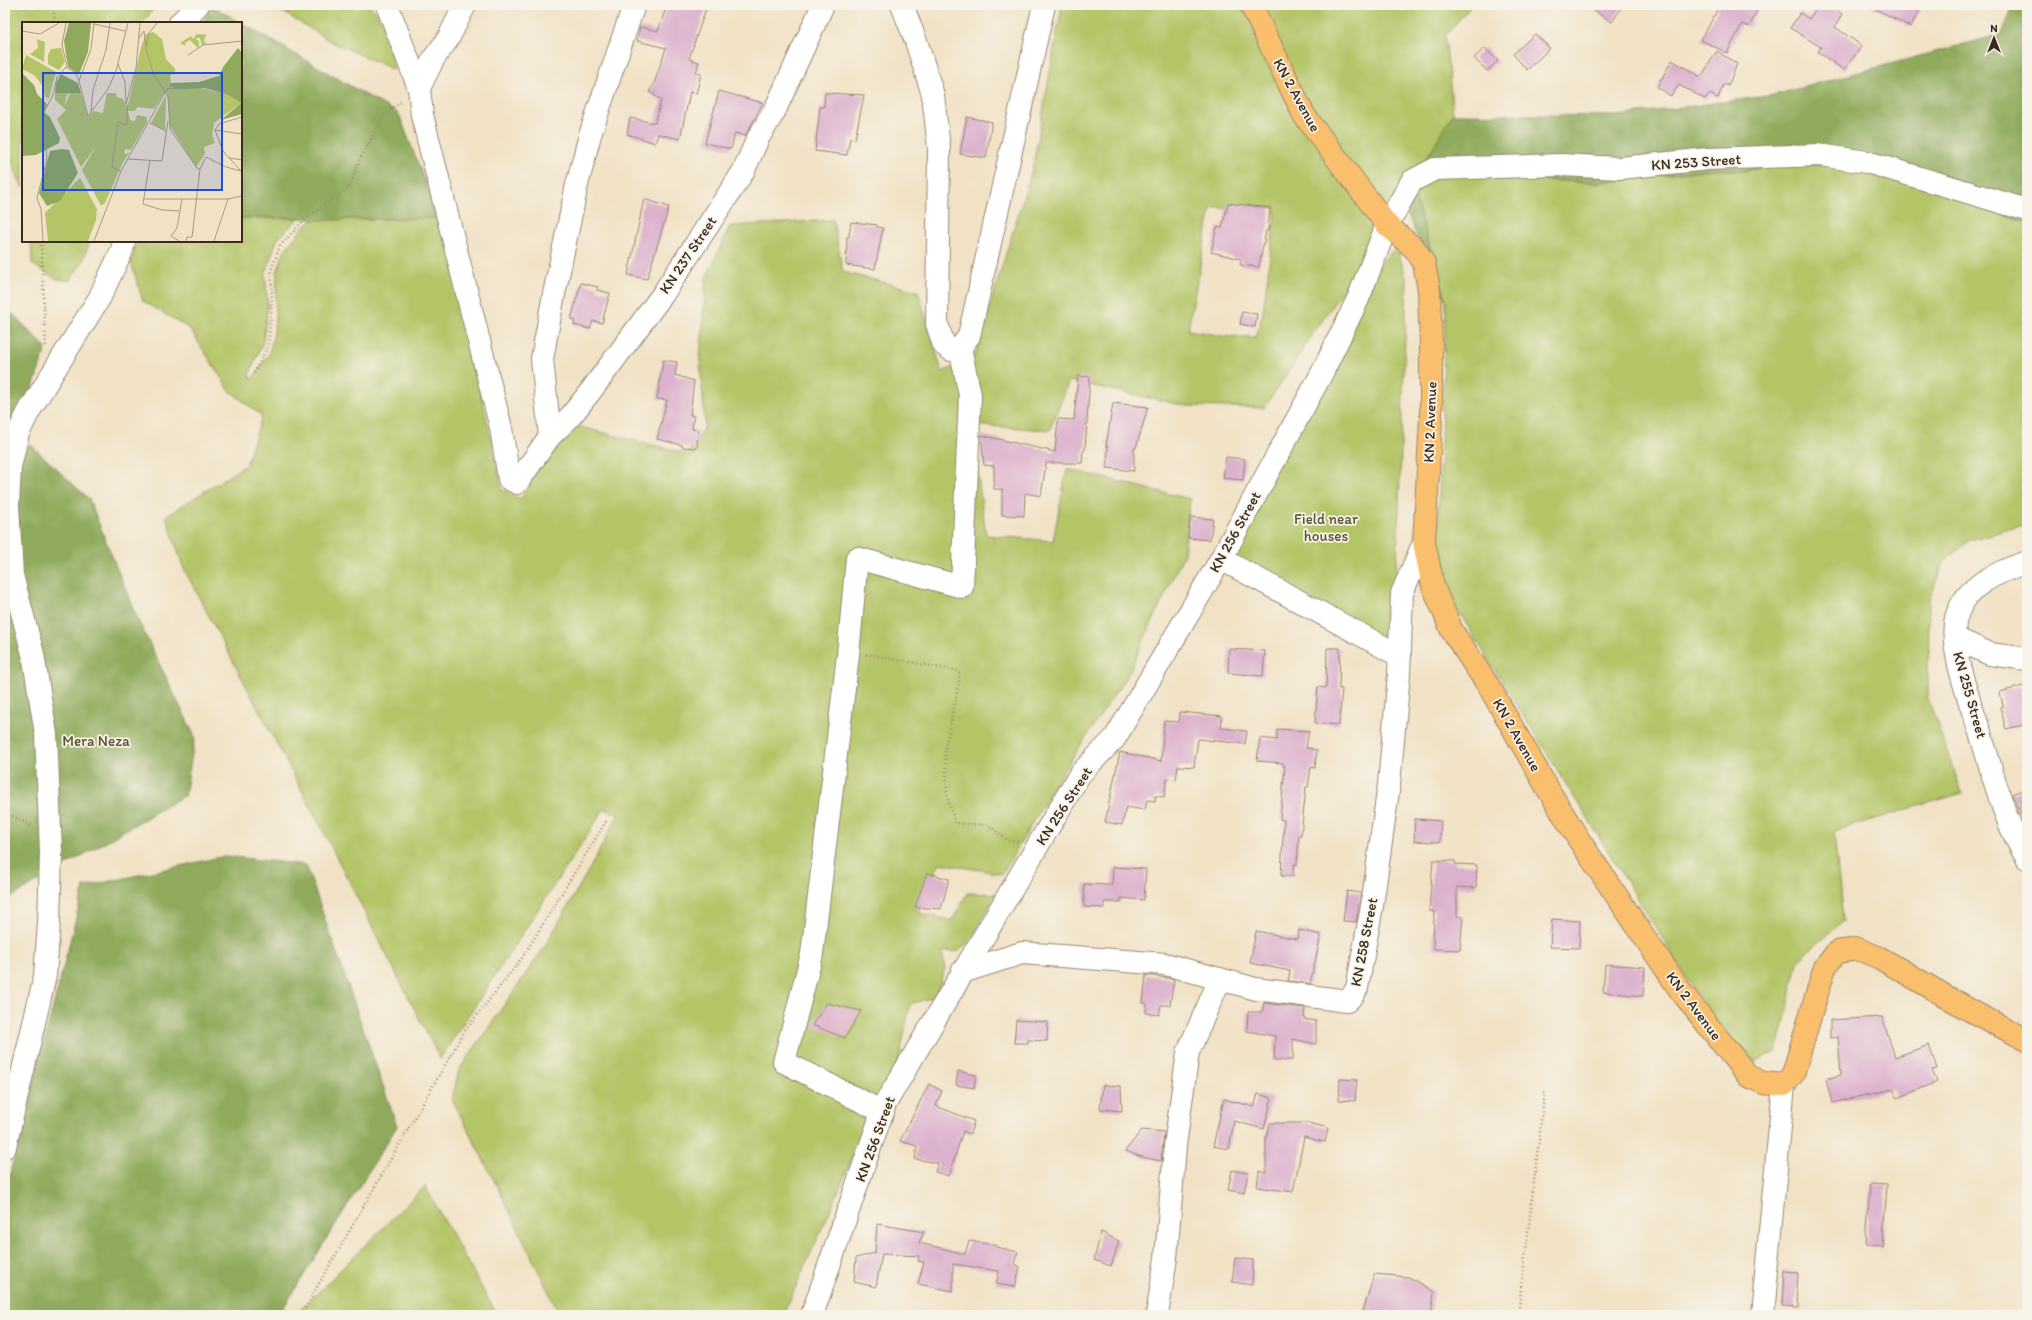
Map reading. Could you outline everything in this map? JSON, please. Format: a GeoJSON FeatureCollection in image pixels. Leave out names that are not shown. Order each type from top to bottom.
{"type":"FeatureCollection","features":[{"type":"Feature","properties":{"kind":"main road","name":"KN 2 Avenue"},"geometry":{"type":"LineString","coordinates":[[1251,5],[1304,115],[1387,225],[1415,249],[1424,263],[1429,290],[1431,344],[1431,419],[1424,542],[1433,586],[1452,631],[1488,685],[1579,840],[1680,990],[1748,1076],[1763,1083],[1784,1085]]}},
{"type":"Feature","properties":{"kind":"main road"},"geometry":{"type":"LineString","coordinates":[[1784,1085],[1794,1074],[1825,967],[1837,952],[1858,949],[1880,958],[1973,1012],[2027,1040]]}},
{"type":"Feature","properties":{"kind":"street"},"geometry":{"type":"LineString","coordinates":[[181,22],[198,5]]}},
{"type":"Feature","properties":{"kind":"street"},"geometry":{"type":"LineString","coordinates":[[387,5],[419,88]]}},
{"type":"Feature","properties":{"kind":"street"},"geometry":{"type":"LineString","coordinates":[[419,88],[434,58],[448,39],[464,5]]}},
{"type":"Feature","properties":{"kind":"street"},"geometry":{"type":"LineString","coordinates":[[550,436],[542,359],[553,299],[577,185],[590,135],[634,5]]}},
{"type":"Feature","properties":{"kind":"street","name":"KN 237 Street"},"geometry":{"type":"LineString","coordinates":[[419,88],[422,115],[501,428],[509,478],[513,482],[517,483],[550,436],[570,417],[590,392],[658,300],[743,172],[758,138],[774,112],[823,5]]}},
{"type":"Feature","properties":{"kind":"street"},"geometry":{"type":"LineString","coordinates":[[902,5],[917,44],[933,95],[939,148],[937,324],[944,345],[951,350],[960,348],[968,336],[1044,5]]}},
{"type":"Feature","properties":{"kind":"street","name":"KN 253 Street"},"geometry":{"type":"LineString","coordinates":[[1387,225],[1412,181],[1435,168],[1561,165],[1620,168],[1708,159],[1819,155],[1867,162],[2027,210]]}},
{"type":"Feature","properties":{"kind":"street","name":"KN 256 Street"},"geometry":{"type":"LineString","coordinates":[[812,1315],[885,1104],[1080,774],[1115,738],[1221,559],[1322,373],[1358,298],[1387,225]]}},
{"type":"Feature","properties":{"kind":"street"},"geometry":{"type":"LineString","coordinates":[[5,1147],[45,976],[49,923],[50,831],[46,734],[33,654],[12,575],[8,506],[10,467],[18,433],[48,380],[100,297],[122,250],[124,242]]}},
{"type":"Feature","properties":{"kind":"street"},"geometry":{"type":"LineString","coordinates":[[883,1112],[784,1062],[812,954],[848,650],[857,558],[962,587],[970,395],[960,348]]}},
{"type":"Feature","properties":{"kind":"street","name":"KN 258 Street"},"geometry":{"type":"LineString","coordinates":[[962,972],[1022,953],[1165,964],[1256,989],[1346,1001],[1353,995],[1356,988],[1372,906],[1389,784],[1400,656],[1402,593],[1424,542]]}},
{"type":"Feature","properties":{"kind":"street"},"geometry":{"type":"LineString","coordinates":[[1221,559],[1400,656]]}},
{"type":"Feature","properties":{"kind":"street","name":"KN 255 Street"},"geometry":{"type":"LineString","coordinates":[[2027,562],[2005,570],[1980,583],[1964,599],[1956,618],[1955,638],[1967,692],[2000,797],[2018,844],[2027,858]]}},
{"type":"Feature","properties":{"kind":"street"},"geometry":{"type":"LineString","coordinates":[[1955,638],[1990,654],[2027,659]]}},
{"type":"Feature","properties":{"kind":"street"},"geometry":{"type":"LineString","coordinates":[[1157,1315],[1166,1258],[1175,1146],[1188,1052],[1220,979]]}},
{"type":"Feature","properties":{"kind":"street"},"geometry":{"type":"LineString","coordinates":[[1762,1315],[1784,1085]]}},
{"type":"Feature","properties":{"kind":"path"},"geometry":{"type":"LineString","coordinates":[[53,5],[55,22]]}},
{"type":"Feature","properties":{"kind":"path"},"geometry":{"type":"LineString","coordinates":[[254,373],[268,346],[272,303],[271,270],[280,246],[306,218],[348,188],[359,161],[385,114],[419,88]]}},
{"type":"Feature","properties":{"kind":"path"},"geometry":{"type":"LineString","coordinates":[[41,242],[44,329],[48,380]]}},
{"type":"Feature","properties":{"kind":"path"},"geometry":{"type":"LineString","coordinates":[[848,650],[959,671],[959,682],[945,750],[947,794],[955,823],[988,825],[1007,840],[1037,846]]}},
{"type":"Feature","properties":{"kind":"path"},"geometry":{"type":"LineString","coordinates":[[5,813],[26,824],[50,831]]}},
{"type":"Feature","properties":{"kind":"path"},"geometry":{"type":"LineString","coordinates":[[301,1315],[464,1032],[522,958],[607,820]]}},
{"type":"Feature","properties":{"kind":"path"},"geometry":{"type":"LineString","coordinates":[[1518,1315],[1545,1090]]}},
{"type":"Feature","properties":{"kind":"path"},"geometry":{"type":"LineString","coordinates":[[1316,1315],[1317,1310]]}},
{"type":"Feature","properties":{"kind":"green space"},"geometry":{"type":"Polygon","coordinates":[[[5,5],[156,5],[144,22],[22,22],[22,186],[5,147],[5,5]]]}},
{"type":"Feature","properties":{"kind":"green space"},"geometry":{"type":"Polygon","coordinates":[[[272,5],[369,5],[375,11],[384,27],[394,70],[330,41],[272,5]]]}},
{"type":"Feature","properties":{"kind":"green space"},"geometry":{"type":"Polygon","coordinates":[[[1062,5],[1472,5],[1445,36],[1453,114],[1398,207],[1264,408],[1187,406],[1069,381],[1050,430],[971,425],[986,535],[1053,541],[1067,469],[1190,499],[1184,554],[1129,672],[1059,778],[1002,874],[940,863],[922,898],[919,913],[952,921],[967,893],[996,894],[972,938],[959,951],[942,952],[945,969],[935,997],[910,1004],[898,1065],[864,1129],[833,1204],[783,1315],[560,1315],[501,1194],[452,1099],[459,1070],[544,948],[595,859],[618,815],[604,809],[440,1059],[322,829],[183,567],[166,516],[246,465],[262,416],[229,390],[190,329],[143,301],[131,262],[137,242],[242,242],[242,218],[299,218],[277,240],[265,274],[268,305],[263,342],[249,375],[252,380],[269,354],[274,333],[277,272],[284,251],[306,224],[314,220],[439,218],[452,258],[502,490],[521,499],[546,456],[577,426],[688,454],[705,426],[700,360],[706,278],[730,226],[833,220],[843,272],[918,291],[942,372],[974,358],[1033,166],[1062,5]],[[1276,207],[1211,208],[1188,330],[1223,336],[1256,337],[1263,313],[1276,207]]]}},
{"type":"Feature","properties":{"kind":"green space"},"geometry":{"type":"Polygon","coordinates":[[[2013,5],[2027,5],[2027,222],[1990,211],[1927,187],[1842,164],[1769,165],[1746,171],[1713,169],[1595,183],[1478,176],[1442,151],[1414,195],[1446,301],[1401,200],[1453,114],[1617,116],[1774,95],[2002,34],[2013,5]]]}},
{"type":"Feature","properties":{"kind":"green space"},"geometry":{"type":"Polygon","coordinates":[[[212,6],[240,22],[203,22],[212,6]]]}},
{"type":"Feature","properties":{"kind":"green space"},"geometry":{"type":"Polygon","coordinates":[[[242,23],[399,114],[439,218],[314,220],[299,218],[242,218],[242,23]]]}},
{"type":"Feature","properties":{"kind":"green space"},"geometry":{"type":"Polygon","coordinates":[[[1442,151],[1479,176],[1713,169],[1746,171],[1769,165],[1842,164],[1927,187],[1990,211],[2027,222],[2027,524],[1970,540],[1944,562],[1929,599],[1928,699],[1962,793],[1834,831],[1843,921],[1797,962],[1790,999],[1776,1052],[1747,1064],[1715,1023],[1447,593],[1437,549],[1446,301],[1414,194],[1442,151]]]}},
{"type":"Feature","properties":{"kind":"green space"},"geometry":{"type":"Polygon","coordinates":[[[31,242],[90,242],[82,263],[69,281],[56,279],[32,264],[31,242]]]}},
{"type":"Feature","properties":{"kind":"green space","name":"Field near houses"},"geometry":{"type":"Polygon","coordinates":[[[1397,247],[1407,282],[1394,643],[1230,559],[1382,261],[1397,247]]]}},
{"type":"Feature","properties":{"kind":"green space","name":"Mera Neza"},"geometry":{"type":"Polygon","coordinates":[[[5,309],[14,315],[46,348],[18,433],[89,499],[137,618],[195,737],[185,795],[5,901],[5,309]]]}},
{"type":"Feature","properties":{"kind":"green space"},"geometry":{"type":"Polygon","coordinates":[[[225,856],[306,865],[397,1126],[279,1315],[5,1315],[5,1193],[84,887],[225,856]]]}},
{"type":"Feature","properties":{"kind":"green space"},"geometry":{"type":"Polygon","coordinates":[[[425,1186],[497,1315],[295,1315],[425,1186]]]}},
{"type":"Feature","properties":{"kind":"building"},"geometry":{"type":"Polygon","coordinates":[[[667,5],[697,5],[706,8],[689,59],[699,62],[696,73],[701,74],[696,94],[690,92],[680,139],[658,134],[655,143],[627,134],[630,118],[655,123],[661,100],[649,92],[654,84],[666,48],[637,41],[640,27],[658,31],[667,5]]]}},
{"type":"Feature","properties":{"kind":"building"},"geometry":{"type":"Polygon","coordinates":[[[1586,5],[1623,5],[1612,22],[1586,5]]]}},
{"type":"Feature","properties":{"kind":"building"},"geometry":{"type":"Polygon","coordinates":[[[1720,5],[1760,5],[1749,27],[1742,24],[1727,53],[1701,40],[1720,5]]]}},
{"type":"Feature","properties":{"kind":"building"},"geometry":{"type":"Polygon","coordinates":[[[1819,5],[1827,5],[1842,14],[1835,27],[1862,46],[1844,70],[1818,52],[1821,47],[1790,28],[1800,13],[1809,19],[1819,5]]]}},
{"type":"Feature","properties":{"kind":"building"},"geometry":{"type":"Polygon","coordinates":[[[1868,5],[1922,5],[1911,27],[1868,5]]]}},
{"type":"Feature","properties":{"kind":"building"},"geometry":{"type":"Polygon","coordinates":[[[1535,34],[1550,48],[1527,70],[1513,54],[1535,34]]]}},
{"type":"Feature","properties":{"kind":"building"},"geometry":{"type":"Polygon","coordinates":[[[1485,48],[1498,61],[1487,71],[1474,58],[1485,48]]]}},
{"type":"Feature","properties":{"kind":"building"},"geometry":{"type":"Polygon","coordinates":[[[1717,51],[1737,64],[1728,86],[1724,83],[1718,98],[1709,94],[1705,99],[1679,85],[1671,96],[1657,87],[1672,60],[1701,77],[1717,51]]]}},
{"type":"Feature","properties":{"kind":"building"},"geometry":{"type":"Polygon","coordinates":[[[719,91],[763,103],[745,136],[735,133],[731,149],[705,143],[719,91]]]}},
{"type":"Feature","properties":{"kind":"building"},"geometry":{"type":"Polygon","coordinates":[[[825,93],[864,95],[855,139],[850,138],[847,155],[815,151],[820,107],[824,107],[825,93]]]}},
{"type":"Feature","properties":{"kind":"building"},"geometry":{"type":"Polygon","coordinates":[[[967,117],[992,122],[986,158],[960,154],[967,117]]]}},
{"type":"Feature","properties":{"kind":"building"},"geometry":{"type":"Polygon","coordinates":[[[644,199],[669,207],[647,279],[628,275],[644,199]]]}},
{"type":"Feature","properties":{"kind":"building"},"geometry":{"type":"Polygon","coordinates":[[[1228,203],[1270,208],[1268,231],[1266,231],[1259,267],[1240,265],[1241,259],[1211,252],[1217,227],[1222,228],[1228,203]]]}},
{"type":"Feature","properties":{"kind":"building"},"geometry":{"type":"Polygon","coordinates":[[[851,222],[877,225],[877,227],[883,228],[875,269],[846,265],[847,237],[849,237],[851,222]]]}},
{"type":"Feature","properties":{"kind":"building"},"geometry":{"type":"Polygon","coordinates":[[[581,283],[598,287],[597,290],[610,293],[602,323],[593,321],[590,329],[574,325],[575,320],[571,319],[581,283]]]}},
{"type":"Feature","properties":{"kind":"building"},"geometry":{"type":"Polygon","coordinates":[[[1242,312],[1257,314],[1255,327],[1240,324],[1242,312]]]}},
{"type":"Feature","properties":{"kind":"building"},"geometry":{"type":"Polygon","coordinates":[[[663,360],[677,362],[675,375],[694,381],[690,415],[694,416],[692,429],[698,430],[697,448],[682,447],[682,445],[657,439],[667,400],[657,399],[663,360]]]}},
{"type":"Feature","properties":{"kind":"building"},"geometry":{"type":"Polygon","coordinates":[[[1078,376],[1090,377],[1085,450],[1083,451],[1082,463],[1046,463],[1041,496],[1025,493],[1024,516],[1002,515],[1002,489],[994,489],[994,466],[984,465],[981,435],[1055,452],[1058,419],[1074,420],[1078,376]]]}},
{"type":"Feature","properties":{"kind":"building"},"geometry":{"type":"Polygon","coordinates":[[[1113,403],[1148,407],[1136,448],[1134,448],[1134,471],[1107,468],[1108,446],[1106,446],[1113,403]]]}},
{"type":"Feature","properties":{"kind":"building"},"geometry":{"type":"Polygon","coordinates":[[[1226,457],[1245,459],[1243,480],[1223,478],[1226,457]]]}},
{"type":"Feature","properties":{"kind":"building"},"geometry":{"type":"Polygon","coordinates":[[[1190,517],[1213,519],[1210,540],[1188,538],[1190,517]]]}},
{"type":"Feature","properties":{"kind":"building"},"geometry":{"type":"Polygon","coordinates":[[[1327,648],[1340,648],[1339,689],[1342,689],[1339,725],[1315,723],[1318,687],[1326,688],[1327,648]]]}},
{"type":"Feature","properties":{"kind":"building"},"geometry":{"type":"Polygon","coordinates":[[[1229,649],[1265,651],[1263,676],[1228,673],[1229,649]]]}},
{"type":"Feature","properties":{"kind":"building"},"geometry":{"type":"Polygon","coordinates":[[[2027,685],[2027,724],[2006,729],[2000,707],[2003,706],[2000,692],[2027,685]]]}},
{"type":"Feature","properties":{"kind":"building"},"geometry":{"type":"Polygon","coordinates":[[[1180,712],[1222,716],[1221,728],[1247,731],[1245,744],[1198,739],[1194,767],[1178,766],[1176,780],[1167,779],[1164,797],[1155,796],[1155,801],[1147,800],[1145,810],[1126,807],[1122,825],[1105,822],[1120,752],[1161,761],[1164,721],[1179,722],[1180,712]]]}},
{"type":"Feature","properties":{"kind":"building"},"geometry":{"type":"Polygon","coordinates":[[[1277,729],[1309,731],[1306,748],[1317,750],[1315,768],[1311,767],[1308,787],[1306,787],[1301,835],[1299,835],[1297,864],[1294,864],[1293,876],[1281,876],[1284,820],[1280,819],[1285,766],[1283,766],[1283,763],[1257,761],[1260,738],[1277,740],[1277,729]]]}},
{"type":"Feature","properties":{"kind":"building"},"geometry":{"type":"Polygon","coordinates":[[[2027,788],[2027,829],[2012,794],[2027,788]]]}},
{"type":"Feature","properties":{"kind":"building"},"geometry":{"type":"Polygon","coordinates":[[[1415,819],[1441,821],[1440,842],[1414,841],[1415,819]]]}},
{"type":"Feature","properties":{"kind":"building"},"geometry":{"type":"Polygon","coordinates":[[[1433,860],[1455,861],[1455,864],[1477,865],[1476,888],[1457,887],[1457,916],[1463,917],[1460,950],[1433,949],[1434,911],[1429,911],[1433,860]]]}},
{"type":"Feature","properties":{"kind":"building"},"geometry":{"type":"Polygon","coordinates":[[[1113,867],[1146,869],[1144,900],[1121,898],[1121,902],[1104,902],[1104,908],[1084,907],[1084,884],[1112,885],[1113,867]]]}},
{"type":"Feature","properties":{"kind":"building"},"geometry":{"type":"Polygon","coordinates":[[[927,873],[949,879],[941,909],[915,907],[927,873]]]}},
{"type":"Feature","properties":{"kind":"building"},"geometry":{"type":"Polygon","coordinates":[[[1347,891],[1361,893],[1356,922],[1343,921],[1347,891]]]}},
{"type":"Feature","properties":{"kind":"building"},"geometry":{"type":"Polygon","coordinates":[[[1552,919],[1580,921],[1579,948],[1550,947],[1552,919]]]}},
{"type":"Feature","properties":{"kind":"building"},"geometry":{"type":"Polygon","coordinates":[[[1299,930],[1321,935],[1310,984],[1288,981],[1290,971],[1250,963],[1256,931],[1297,939],[1299,930]]]}},
{"type":"Feature","properties":{"kind":"building"},"geometry":{"type":"Polygon","coordinates":[[[1605,964],[1645,967],[1643,996],[1603,992],[1605,964]]]}},
{"type":"Feature","properties":{"kind":"building"},"geometry":{"type":"Polygon","coordinates":[[[1146,975],[1174,979],[1170,1005],[1161,1005],[1159,1015],[1146,1013],[1147,1004],[1143,1003],[1146,975]]]}},
{"type":"Feature","properties":{"kind":"building"},"geometry":{"type":"Polygon","coordinates":[[[827,1003],[861,1011],[845,1038],[812,1025],[827,1003]]]}},
{"type":"Feature","properties":{"kind":"building"},"geometry":{"type":"Polygon","coordinates":[[[1264,1003],[1305,1008],[1304,1019],[1316,1021],[1316,1044],[1293,1039],[1293,1060],[1274,1060],[1275,1036],[1247,1031],[1248,1012],[1262,1012],[1264,1003]]]}},
{"type":"Feature","properties":{"kind":"building"},"geometry":{"type":"Polygon","coordinates":[[[1882,1017],[1895,1057],[1929,1045],[1937,1069],[1932,1070],[1937,1082],[1898,1098],[1893,1089],[1832,1103],[1826,1079],[1841,1075],[1838,1037],[1830,1038],[1830,1020],[1882,1017]]]}},
{"type":"Feature","properties":{"kind":"building"},"geometry":{"type":"Polygon","coordinates":[[[1016,1020],[1048,1022],[1047,1041],[1028,1040],[1028,1043],[1014,1043],[1016,1020]]]}},
{"type":"Feature","properties":{"kind":"building"},"geometry":{"type":"Polygon","coordinates":[[[958,1071],[976,1075],[974,1088],[956,1085],[958,1071]]]}},
{"type":"Feature","properties":{"kind":"building"},"geometry":{"type":"Polygon","coordinates":[[[1340,1079],[1357,1080],[1355,1101],[1339,1100],[1340,1079]]]}},
{"type":"Feature","properties":{"kind":"building"},"geometry":{"type":"Polygon","coordinates":[[[929,1084],[942,1091],[936,1106],[974,1121],[970,1134],[963,1131],[949,1176],[935,1172],[938,1163],[915,1159],[917,1146],[900,1141],[929,1084]]]}},
{"type":"Feature","properties":{"kind":"building"},"geometry":{"type":"Polygon","coordinates":[[[1103,1085],[1121,1086],[1122,1111],[1100,1109],[1103,1085]]]}},
{"type":"Feature","properties":{"kind":"building"},"geometry":{"type":"Polygon","coordinates":[[[1258,1094],[1272,1098],[1264,1129],[1234,1121],[1229,1149],[1213,1146],[1224,1099],[1254,1107],[1258,1094]]]}},
{"type":"Feature","properties":{"kind":"building"},"geometry":{"type":"Polygon","coordinates":[[[1270,1123],[1309,1123],[1328,1128],[1325,1142],[1304,1137],[1293,1192],[1257,1187],[1259,1171],[1266,1173],[1266,1136],[1270,1123]]]}},
{"type":"Feature","properties":{"kind":"building"},"geometry":{"type":"Polygon","coordinates":[[[1142,1130],[1164,1132],[1161,1161],[1142,1157],[1125,1151],[1142,1130]]]}},
{"type":"Feature","properties":{"kind":"building"},"geometry":{"type":"Polygon","coordinates":[[[1232,1170],[1248,1173],[1244,1193],[1228,1190],[1232,1170]]]}},
{"type":"Feature","properties":{"kind":"building"},"geometry":{"type":"Polygon","coordinates":[[[1870,1184],[1887,1185],[1882,1247],[1866,1246],[1870,1184]]]}},
{"type":"Feature","properties":{"kind":"building"},"geometry":{"type":"Polygon","coordinates":[[[877,1224],[924,1232],[919,1243],[965,1254],[969,1241],[996,1245],[996,1247],[1018,1252],[1014,1263],[1020,1267],[1015,1287],[996,1284],[999,1271],[953,1264],[953,1291],[918,1284],[924,1262],[918,1261],[919,1256],[882,1254],[876,1287],[854,1282],[856,1258],[875,1253],[877,1224]]]}},
{"type":"Feature","properties":{"kind":"building"},"geometry":{"type":"Polygon","coordinates":[[[1101,1232],[1119,1241],[1111,1266],[1094,1260],[1101,1232]]]}},
{"type":"Feature","properties":{"kind":"building"},"geometry":{"type":"Polygon","coordinates":[[[1235,1258],[1253,1260],[1252,1285],[1232,1282],[1235,1258]]]}},
{"type":"Feature","properties":{"kind":"building"},"geometry":{"type":"Polygon","coordinates":[[[1783,1271],[1798,1272],[1796,1308],[1781,1307],[1783,1271]]]}},
{"type":"Feature","properties":{"kind":"building"},"geometry":{"type":"Polygon","coordinates":[[[1374,1274],[1409,1277],[1434,1292],[1431,1315],[1401,1312],[1400,1315],[1362,1315],[1374,1274]]]}}]}
